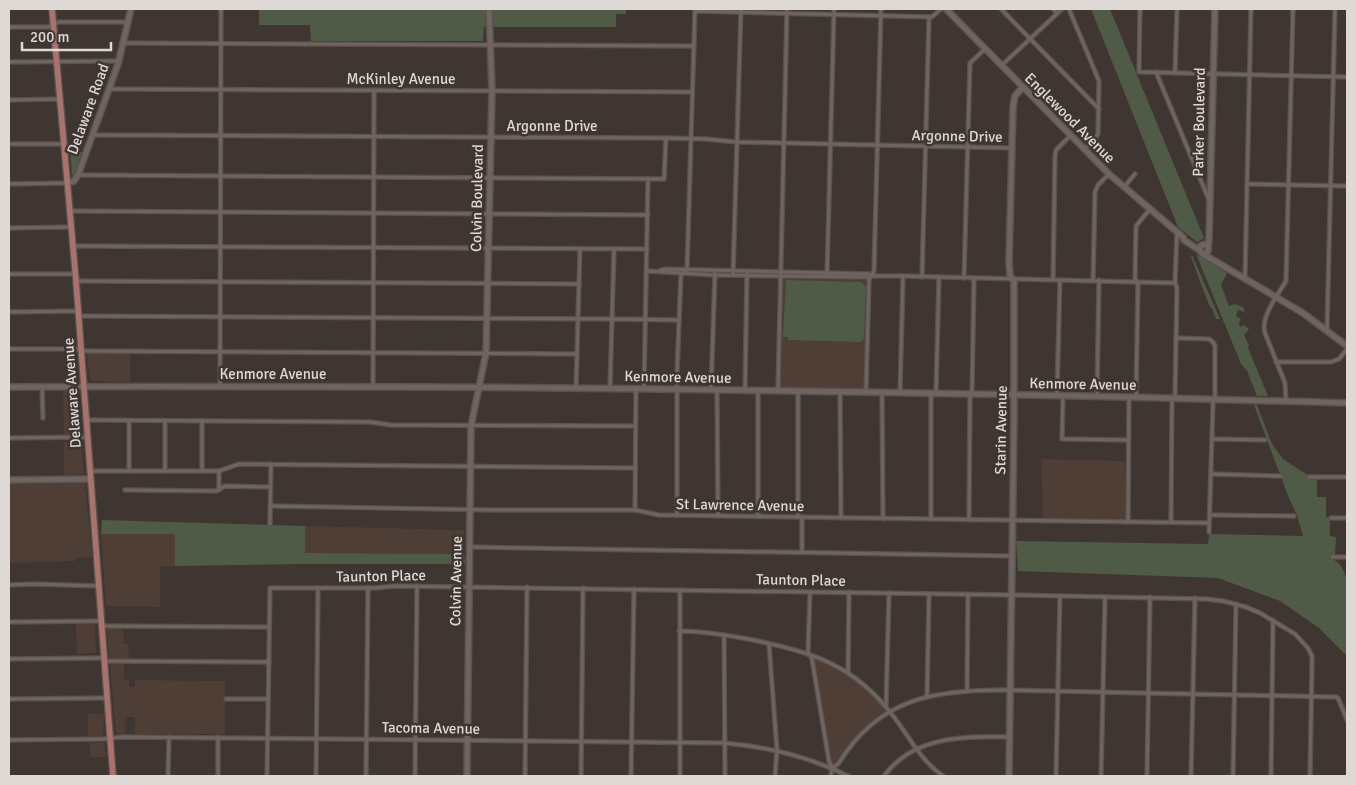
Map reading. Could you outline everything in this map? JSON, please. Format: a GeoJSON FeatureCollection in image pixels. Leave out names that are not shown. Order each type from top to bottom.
{"type":"FeatureCollection","features":[{"type":"Feature","properties":{"kind":"main road","name":"Delaware Avenue"},"geometry":{"type":"LineString","coordinates":[[52,9],[76,274],[113,776]]}},
{"type":"Feature","properties":{"kind":"street","name":"Delaware Road"},"geometry":{"type":"LineString","coordinates":[[68,183],[74,181],[78,175],[118,61],[131,9]]}},
{"type":"Feature","properties":{"kind":"street"},"geometry":{"type":"LineString","coordinates":[[220,386],[221,9]]}},
{"type":"Feature","properties":{"kind":"street","name":"Colvin Boulevard"},"geometry":{"type":"LineString","coordinates":[[478,388],[486,353],[492,90],[489,9]]}},
{"type":"Feature","properties":{"kind":"street"},"geometry":{"type":"LineString","coordinates":[[778,391],[787,9]]}},
{"type":"Feature","properties":{"kind":"street"},"geometry":{"type":"LineString","coordinates":[[827,274],[834,9]]}},
{"type":"Feature","properties":{"kind":"street"},"geometry":{"type":"LineString","coordinates":[[866,393],[869,280],[874,271],[881,9]]}},
{"type":"Feature","properties":{"kind":"street"},"geometry":{"type":"LineString","coordinates":[[687,270],[695,10],[932,17],[941,9]]}},
{"type":"Feature","properties":{"kind":"street","name":"Englewood Avenue"},"geometry":{"type":"LineString","coordinates":[[946,9],[1109,174],[1184,240],[1204,249],[1214,259],[1303,313],[1347,346]]}},
{"type":"Feature","properties":{"kind":"street"},"geometry":{"type":"LineString","coordinates":[[1000,9],[1099,109]]}},
{"type":"Feature","properties":{"kind":"street"},"geometry":{"type":"LineString","coordinates":[[1053,9],[1057,13]]}},
{"type":"Feature","properties":{"kind":"street"},"geometry":{"type":"LineString","coordinates":[[1001,66],[1062,9]]}},
{"type":"Feature","properties":{"kind":"street"},"geometry":{"type":"LineString","coordinates":[[1069,9],[1099,82],[1098,134],[1084,149]]}},
{"type":"Feature","properties":{"kind":"street"},"geometry":{"type":"LineString","coordinates":[[1140,9],[1139,72],[1347,77]]}},
{"type":"Feature","properties":{"kind":"street"},"geometry":{"type":"LineString","coordinates":[[1175,73],[1177,9]]}},
{"type":"Feature","properties":{"kind":"street","name":"Parker Boulevard"},"geometry":{"type":"LineString","coordinates":[[1204,249],[1209,236],[1214,9]]}},
{"type":"Feature","properties":{"kind":"street"},"geometry":{"type":"LineString","coordinates":[[1245,279],[1251,9]]}},
{"type":"Feature","properties":{"kind":"street"},"geometry":{"type":"LineString","coordinates":[[1286,401],[1286,386],[1263,326],[1265,318],[1286,281],[1293,9]]}},
{"type":"Feature","properties":{"kind":"street"},"geometry":{"type":"LineString","coordinates":[[1327,331],[1335,9]]}},
{"type":"Feature","properties":{"kind":"street"},"geometry":{"type":"LineString","coordinates":[[733,273],[741,10]]}},
{"type":"Feature","properties":{"kind":"street"},"geometry":{"type":"LineString","coordinates":[[922,277],[929,17]]}},
{"type":"Feature","properties":{"kind":"street"},"geometry":{"type":"LineString","coordinates":[[9,27],[48,27],[62,22],[128,22]]}},
{"type":"Feature","properties":{"kind":"street"},"geometry":{"type":"LineString","coordinates":[[123,43],[694,46]]}},
{"type":"Feature","properties":{"kind":"street"},"geometry":{"type":"LineString","coordinates":[[964,278],[970,63],[985,49]]}},
{"type":"Feature","properties":{"kind":"street"},"geometry":{"type":"LineString","coordinates":[[9,62],[118,61]]}},
{"type":"Feature","properties":{"kind":"street"},"geometry":{"type":"LineString","coordinates":[[1156,72],[1210,203]]}},
{"type":"Feature","properties":{"kind":"street","name":"Starin Avenue"},"geometry":{"type":"LineString","coordinates":[[1009,776],[1014,282],[1010,275],[1009,263],[1013,101],[1022,88]]}},
{"type":"Feature","properties":{"kind":"street","name":"McKinley Avenue"},"geometry":{"type":"LineString","coordinates":[[109,89],[692,92]]}},
{"type":"Feature","properties":{"kind":"street"},"geometry":{"type":"LineString","coordinates":[[373,387],[374,90]]}},
{"type":"Feature","properties":{"kind":"street"},"geometry":{"type":"LineString","coordinates":[[9,100],[60,99]]}},
{"type":"Feature","properties":{"kind":"street","name":"Argonne Drive"},"geometry":{"type":"LineString","coordinates":[[92,135],[666,138],[737,142],[1012,148]]}},
{"type":"Feature","properties":{"kind":"street"},"geometry":{"type":"LineString","coordinates":[[1052,280],[1055,155],[1056,150],[1070,136]]}},
{"type":"Feature","properties":{"kind":"street"},"geometry":{"type":"LineString","coordinates":[[78,175],[664,179],[666,138]]}},
{"type":"Feature","properties":{"kind":"street"},"geometry":{"type":"LineString","coordinates":[[9,144],[64,144]]}},
{"type":"Feature","properties":{"kind":"street"},"geometry":{"type":"LineString","coordinates":[[1093,280],[1095,192],[1098,185],[1109,174]]}},
{"type":"Feature","properties":{"kind":"street"},"geometry":{"type":"LineString","coordinates":[[1123,187],[1135,174]]}},
{"type":"Feature","properties":{"kind":"street"},"geometry":{"type":"LineString","coordinates":[[644,388],[648,179]]}},
{"type":"Feature","properties":{"kind":"street"},"geometry":{"type":"LineString","coordinates":[[9,184],[68,183]]}},
{"type":"Feature","properties":{"kind":"street"},"geometry":{"type":"LineString","coordinates":[[1247,184],[1347,186]]}},
{"type":"Feature","properties":{"kind":"street"},"geometry":{"type":"LineString","coordinates":[[1136,398],[1138,284],[1134,278],[1136,226],[1150,209]]}},
{"type":"Feature","properties":{"kind":"street"},"geometry":{"type":"LineString","coordinates":[[70,211],[648,215]]}},
{"type":"Feature","properties":{"kind":"street"},"geometry":{"type":"LineString","coordinates":[[9,228],[72,227]]}},
{"type":"Feature","properties":{"kind":"street"},"geometry":{"type":"LineString","coordinates":[[1171,522],[1172,401],[1175,396],[1178,288],[1175,283],[1177,232]]}},
{"type":"Feature","properties":{"kind":"street"},"geometry":{"type":"LineString","coordinates":[[73,246],[648,250]]}},
{"type":"Feature","properties":{"kind":"street"},"geometry":{"type":"LineString","coordinates":[[576,388],[580,249]]}},
{"type":"Feature","properties":{"kind":"street"},"geometry":{"type":"LineString","coordinates":[[610,388],[614,249]]}},
{"type":"Feature","properties":{"kind":"street"},"geometry":{"type":"LineString","coordinates":[[658,272],[665,269],[867,277],[904,276],[1175,283]]}},
{"type":"Feature","properties":{"kind":"street"},"geometry":{"type":"LineString","coordinates":[[681,274],[687,270]]}},
{"type":"Feature","properties":{"kind":"street"},"geometry":{"type":"LineString","coordinates":[[647,271],[681,274],[714,272]]}},
{"type":"Feature","properties":{"kind":"street"},"geometry":{"type":"LineString","coordinates":[[714,272],[714,390],[718,516]]}},
{"type":"Feature","properties":{"kind":"street"},"geometry":{"type":"LineString","coordinates":[[745,390],[747,273]]}},
{"type":"Feature","properties":{"kind":"street"},"geometry":{"type":"LineString","coordinates":[[9,274],[76,274]]}},
{"type":"Feature","properties":{"kind":"street"},"geometry":{"type":"LineString","coordinates":[[677,515],[677,389],[681,274]]}},
{"type":"Feature","properties":{"kind":"street"},"geometry":{"type":"LineString","coordinates":[[900,393],[904,276]]}},
{"type":"Feature","properties":{"kind":"street"},"geometry":{"type":"LineString","coordinates":[[931,519],[933,394],[939,277]]}},
{"type":"Feature","properties":{"kind":"street"},"geometry":{"type":"LineString","coordinates":[[969,520],[974,278]]}},
{"type":"Feature","properties":{"kind":"street"},"geometry":{"type":"LineString","coordinates":[[1060,280],[1062,439],[1128,440]]}},
{"type":"Feature","properties":{"kind":"street"},"geometry":{"type":"LineString","coordinates":[[1097,397],[1099,280]]}},
{"type":"Feature","properties":{"kind":"street"},"geometry":{"type":"LineString","coordinates":[[76,281],[579,284]]}},
{"type":"Feature","properties":{"kind":"street"},"geometry":{"type":"LineString","coordinates":[[9,312],[680,320]]}},
{"type":"Feature","properties":{"kind":"street"},"geometry":{"type":"LineString","coordinates":[[1176,338],[1209,338],[1215,346],[1209,532]]}},
{"type":"Feature","properties":{"kind":"street"},"geometry":{"type":"LineString","coordinates":[[9,349],[577,354]]}},
{"type":"Feature","properties":{"kind":"street"},"geometry":{"type":"LineString","coordinates":[[1276,362],[1331,362],[1339,359],[1347,350]]}},
{"type":"Feature","properties":{"kind":"street"},"geometry":{"type":"LineString","coordinates":[[42,386],[43,418]]}},
{"type":"Feature","properties":{"kind":"street","name":"Kenmore Avenue"},"geometry":{"type":"LineString","coordinates":[[9,387],[644,388],[1347,403]]}},
{"type":"Feature","properties":{"kind":"street","name":"Colvin Avenue"},"geometry":{"type":"LineString","coordinates":[[466,776],[471,426],[478,388]]}},
{"type":"Feature","properties":{"kind":"street"},"geometry":{"type":"LineString","coordinates":[[635,510],[636,388]]}},
{"type":"Feature","properties":{"kind":"street"},"geometry":{"type":"LineString","coordinates":[[758,391],[758,516]]}},
{"type":"Feature","properties":{"kind":"street"},"geometry":{"type":"LineString","coordinates":[[798,391],[802,552]]}},
{"type":"Feature","properties":{"kind":"street"},"geometry":{"type":"LineString","coordinates":[[840,392],[841,518]]}},
{"type":"Feature","properties":{"kind":"street"},"geometry":{"type":"LineString","coordinates":[[882,393],[882,518]]}},
{"type":"Feature","properties":{"kind":"street"},"geometry":{"type":"LineString","coordinates":[[1128,522],[1129,398]]}},
{"type":"Feature","properties":{"kind":"street"},"geometry":{"type":"LineString","coordinates":[[86,420],[370,422],[391,426],[635,426]]}},
{"type":"Feature","properties":{"kind":"street"},"geometry":{"type":"LineString","coordinates":[[129,421],[130,471]]}},
{"type":"Feature","properties":{"kind":"street"},"geometry":{"type":"LineString","coordinates":[[165,421],[165,471]]}},
{"type":"Feature","properties":{"kind":"street"},"geometry":{"type":"LineString","coordinates":[[202,421],[202,471]]}},
{"type":"Feature","properties":{"kind":"street"},"geometry":{"type":"LineString","coordinates":[[9,438],[87,437]]}},
{"type":"Feature","properties":{"kind":"street"},"geometry":{"type":"LineString","coordinates":[[1212,439],[1265,440]]}},
{"type":"Feature","properties":{"kind":"street"},"geometry":{"type":"LineString","coordinates":[[90,471],[219,471],[239,464],[635,468]]}},
{"type":"Feature","properties":{"kind":"street"},"geometry":{"type":"LineString","coordinates":[[270,524],[271,464]]}},
{"type":"Feature","properties":{"kind":"street"},"geometry":{"type":"LineString","coordinates":[[219,471],[219,490]]}},
{"type":"Feature","properties":{"kind":"street"},"geometry":{"type":"LineString","coordinates":[[1211,474],[1281,476]]}},
{"type":"Feature","properties":{"kind":"street"},"geometry":{"type":"LineString","coordinates":[[1309,477],[1347,477]]}},
{"type":"Feature","properties":{"kind":"street"},"geometry":{"type":"LineString","coordinates":[[9,480],[90,479]]}},
{"type":"Feature","properties":{"kind":"street"},"geometry":{"type":"LineString","coordinates":[[125,490],[216,491],[225,486],[270,487]]}},
{"type":"Feature","properties":{"kind":"street","name":"St Lawrence Avenue"},"geometry":{"type":"LineString","coordinates":[[270,506],[635,510],[656,514],[718,516],[1209,523]]}},
{"type":"Feature","properties":{"kind":"street"},"geometry":{"type":"LineString","coordinates":[[1210,515],[1294,516]]}},
{"type":"Feature","properties":{"kind":"street"},"geometry":{"type":"LineString","coordinates":[[1331,518],[1347,518]]}},
{"type":"Feature","properties":{"kind":"street"},"geometry":{"type":"LineString","coordinates":[[469,547],[1012,556]]}},
{"type":"Feature","properties":{"kind":"street"},"geometry":{"type":"LineString","coordinates":[[1332,557],[1347,557]]}},
{"type":"Feature","properties":{"kind":"street"},"geometry":{"type":"LineString","coordinates":[[9,585],[100,586]]}},
{"type":"Feature","properties":{"kind":"street"},"geometry":{"type":"LineString","coordinates":[[414,776],[417,586]]}},
{"type":"Feature","properties":{"kind":"street","name":"Taunton Place"},"geometry":{"type":"LineString","coordinates":[[269,627],[270,588],[469,586],[1195,598],[1236,604],[1254,610],[1288,629],[1302,640],[1312,658],[1312,696]]}},
{"type":"Feature","properties":{"kind":"street"},"geometry":{"type":"LineString","coordinates":[[525,776],[527,587]]}},
{"type":"Feature","properties":{"kind":"street"},"geometry":{"type":"LineString","coordinates":[[316,776],[318,588]]}},
{"type":"Feature","properties":{"kind":"street"},"geometry":{"type":"LineString","coordinates":[[366,776],[368,588]]}},
{"type":"Feature","properties":{"kind":"street"},"geometry":{"type":"LineString","coordinates":[[581,776],[583,588]]}},
{"type":"Feature","properties":{"kind":"street"},"geometry":{"type":"LineString","coordinates":[[632,776],[634,589]]}},
{"type":"Feature","properties":{"kind":"street"},"geometry":{"type":"LineString","coordinates":[[680,590],[680,776]]}},
{"type":"Feature","properties":{"kind":"street"},"geometry":{"type":"LineString","coordinates":[[810,592],[809,654],[812,659],[829,761],[832,768],[830,776]]}},
{"type":"Feature","properties":{"kind":"street"},"geometry":{"type":"LineString","coordinates":[[848,672],[850,592]]}},
{"type":"Feature","properties":{"kind":"street"},"geometry":{"type":"LineString","coordinates":[[886,706],[889,593]]}},
{"type":"Feature","properties":{"kind":"street"},"geometry":{"type":"LineString","coordinates":[[927,697],[929,594]]}},
{"type":"Feature","properties":{"kind":"street"},"geometry":{"type":"LineString","coordinates":[[967,690],[968,594]]}},
{"type":"Feature","properties":{"kind":"street"},"geometry":{"type":"LineString","coordinates":[[1056,776],[1060,596]]}},
{"type":"Feature","properties":{"kind":"street"},"geometry":{"type":"LineString","coordinates":[[1101,776],[1105,597]]}},
{"type":"Feature","properties":{"kind":"street"},"geometry":{"type":"LineString","coordinates":[[1147,776],[1150,597]]}},
{"type":"Feature","properties":{"kind":"street"},"geometry":{"type":"LineString","coordinates":[[1191,776],[1195,598]]}},
{"type":"Feature","properties":{"kind":"street"},"geometry":{"type":"LineString","coordinates":[[1233,776],[1236,604]]}},
{"type":"Feature","properties":{"kind":"street"},"geometry":{"type":"LineString","coordinates":[[1271,776],[1273,620]]}},
{"type":"Feature","properties":{"kind":"street"},"geometry":{"type":"LineString","coordinates":[[9,622],[269,627],[267,776]]}},
{"type":"Feature","properties":{"kind":"street"},"geometry":{"type":"LineString","coordinates":[[680,631],[724,635],[769,644],[809,654],[848,672],[886,706],[926,762],[943,776]]}},
{"type":"Feature","properties":{"kind":"street"},"geometry":{"type":"LineString","coordinates":[[724,635],[725,776]]}},
{"type":"Feature","properties":{"kind":"street"},"geometry":{"type":"LineString","coordinates":[[769,644],[777,750],[775,776]]}},
{"type":"Feature","properties":{"kind":"street"},"geometry":{"type":"LineString","coordinates":[[9,659],[269,662]]}},
{"type":"Feature","properties":{"kind":"street"},"geometry":{"type":"LineString","coordinates":[[832,768],[837,765],[853,742],[870,724],[890,711],[927,697],[967,690],[1336,696],[1347,720]]}},
{"type":"Feature","properties":{"kind":"street"},"geometry":{"type":"LineString","coordinates":[[1310,776],[1312,696]]}},
{"type":"Feature","properties":{"kind":"street"},"geometry":{"type":"LineString","coordinates":[[9,699],[107,698]]}},
{"type":"Feature","properties":{"kind":"street"},"geometry":{"type":"LineString","coordinates":[[226,699],[268,699]]}},
{"type":"Feature","properties":{"kind":"street","name":"Tacoma Avenue"},"geometry":{"type":"LineString","coordinates":[[9,740],[103,740],[116,736],[725,742],[777,750],[832,768],[848,776]]}},
{"type":"Feature","properties":{"kind":"street"},"geometry":{"type":"LineString","coordinates":[[884,776],[898,760],[917,749],[938,742],[980,736],[1009,736]]}},
{"type":"Feature","properties":{"kind":"street"},"geometry":{"type":"LineString","coordinates":[[168,776],[169,737]]}},
{"type":"Feature","properties":{"kind":"street"},"geometry":{"type":"LineString","coordinates":[[218,737],[218,776]]}},
{"type":"Feature","properties":{"kind":"shaded area"},"geometry":{"type":"Polygon","coordinates":[[[786,278],[864,279],[866,281],[864,387],[862,390],[783,389],[781,387],[783,280],[786,278]]]}},
{"type":"Feature","properties":{"kind":"shaded area"},"geometry":{"type":"Polygon","coordinates":[[[87,354],[130,354],[130,382],[92,381],[90,379],[87,354]]]}},
{"type":"Feature","properties":{"kind":"shaded area"},"geometry":{"type":"Polygon","coordinates":[[[63,389],[75,389],[77,391],[81,434],[64,434],[63,389]]]}},
{"type":"Feature","properties":{"kind":"shaded area"},"geometry":{"type":"Polygon","coordinates":[[[81,441],[84,474],[64,475],[64,442],[81,441]]]}},
{"type":"Feature","properties":{"kind":"shaded area"},"geometry":{"type":"Polygon","coordinates":[[[1041,459],[1125,461],[1126,520],[1043,518],[1041,459]]]}},
{"type":"Feature","properties":{"kind":"shaded area"},"geometry":{"type":"Polygon","coordinates":[[[85,483],[92,557],[76,558],[75,561],[9,563],[9,484],[85,483]]]}},
{"type":"Feature","properties":{"kind":"shaded area"},"geometry":{"type":"Polygon","coordinates":[[[305,526],[464,530],[464,554],[305,553],[305,526]]]}},
{"type":"Feature","properties":{"kind":"shaded area"},"geometry":{"type":"Polygon","coordinates":[[[101,534],[175,534],[175,566],[160,566],[160,607],[106,606],[101,534]]]}},
{"type":"Feature","properties":{"kind":"shaded area"},"geometry":{"type":"Polygon","coordinates":[[[76,624],[95,624],[96,653],[77,654],[76,624]]]}},
{"type":"Feature","properties":{"kind":"shaded area"},"geometry":{"type":"Polygon","coordinates":[[[107,629],[123,629],[124,644],[128,644],[129,658],[109,658],[107,629]]]}},
{"type":"Feature","properties":{"kind":"shaded area"},"geometry":{"type":"Polygon","coordinates":[[[815,658],[837,668],[861,684],[886,710],[856,736],[833,765],[831,761],[815,658]]]}},
{"type":"Feature","properties":{"kind":"shaded area"},"geometry":{"type":"Polygon","coordinates":[[[110,664],[124,664],[124,679],[129,680],[129,687],[135,687],[135,680],[225,681],[225,734],[135,734],[135,717],[125,717],[125,734],[116,733],[110,664]]]}},
{"type":"Feature","properties":{"kind":"shaded area"},"geometry":{"type":"Polygon","coordinates":[[[88,714],[104,714],[103,736],[88,737],[88,714]]]}},
{"type":"Feature","properties":{"kind":"shaded area"},"geometry":{"type":"Polygon","coordinates":[[[90,743],[104,743],[106,757],[90,757],[90,743]]]}},
{"type":"Feature","properties":{"kind":"green space"},"geometry":{"type":"Polygon","coordinates":[[[259,9],[626,9],[626,14],[616,14],[616,27],[484,27],[483,41],[311,41],[310,25],[259,25],[259,9]]]}},
{"type":"Feature","properties":{"kind":"green space"},"geometry":{"type":"Polygon","coordinates":[[[1091,9],[1110,9],[1204,238],[1197,242],[1178,227],[1091,9]]]}},
{"type":"Feature","properties":{"kind":"green space"},"geometry":{"type":"Polygon","coordinates":[[[70,151],[82,152],[74,175],[72,175],[70,151]]]}},
{"type":"Feature","properties":{"kind":"green space"},"geometry":{"type":"Polygon","coordinates":[[[1196,254],[1227,273],[1221,285],[1229,306],[1235,304],[1244,308],[1244,312],[1238,310],[1236,316],[1241,319],[1239,322],[1240,327],[1244,325],[1249,329],[1244,335],[1268,396],[1257,396],[1247,371],[1241,364],[1196,254]]]}},
{"type":"Feature","properties":{"kind":"green space"},"geometry":{"type":"Polygon","coordinates":[[[1192,255],[1220,319],[1216,319],[1210,307],[1192,255]]]}},
{"type":"Feature","properties":{"kind":"green space"},"geometry":{"type":"Polygon","coordinates":[[[786,280],[861,282],[866,287],[864,338],[861,342],[788,340],[788,337],[783,337],[786,280]]]}},
{"type":"Feature","properties":{"kind":"green space"},"geometry":{"type":"Polygon","coordinates":[[[1254,405],[1257,405],[1272,444],[1283,459],[1309,476],[1317,478],[1317,497],[1326,497],[1326,517],[1330,517],[1330,536],[1336,537],[1335,555],[1332,555],[1331,558],[1342,568],[1347,582],[1347,656],[1319,628],[1280,601],[1218,578],[1018,571],[1016,541],[1208,544],[1209,534],[1303,536],[1297,515],[1254,405]]]}},
{"type":"Feature","properties":{"kind":"green space"},"geometry":{"type":"Polygon","coordinates":[[[102,520],[305,526],[305,553],[464,554],[465,564],[175,566],[175,534],[101,534],[102,520]]]}}]}
